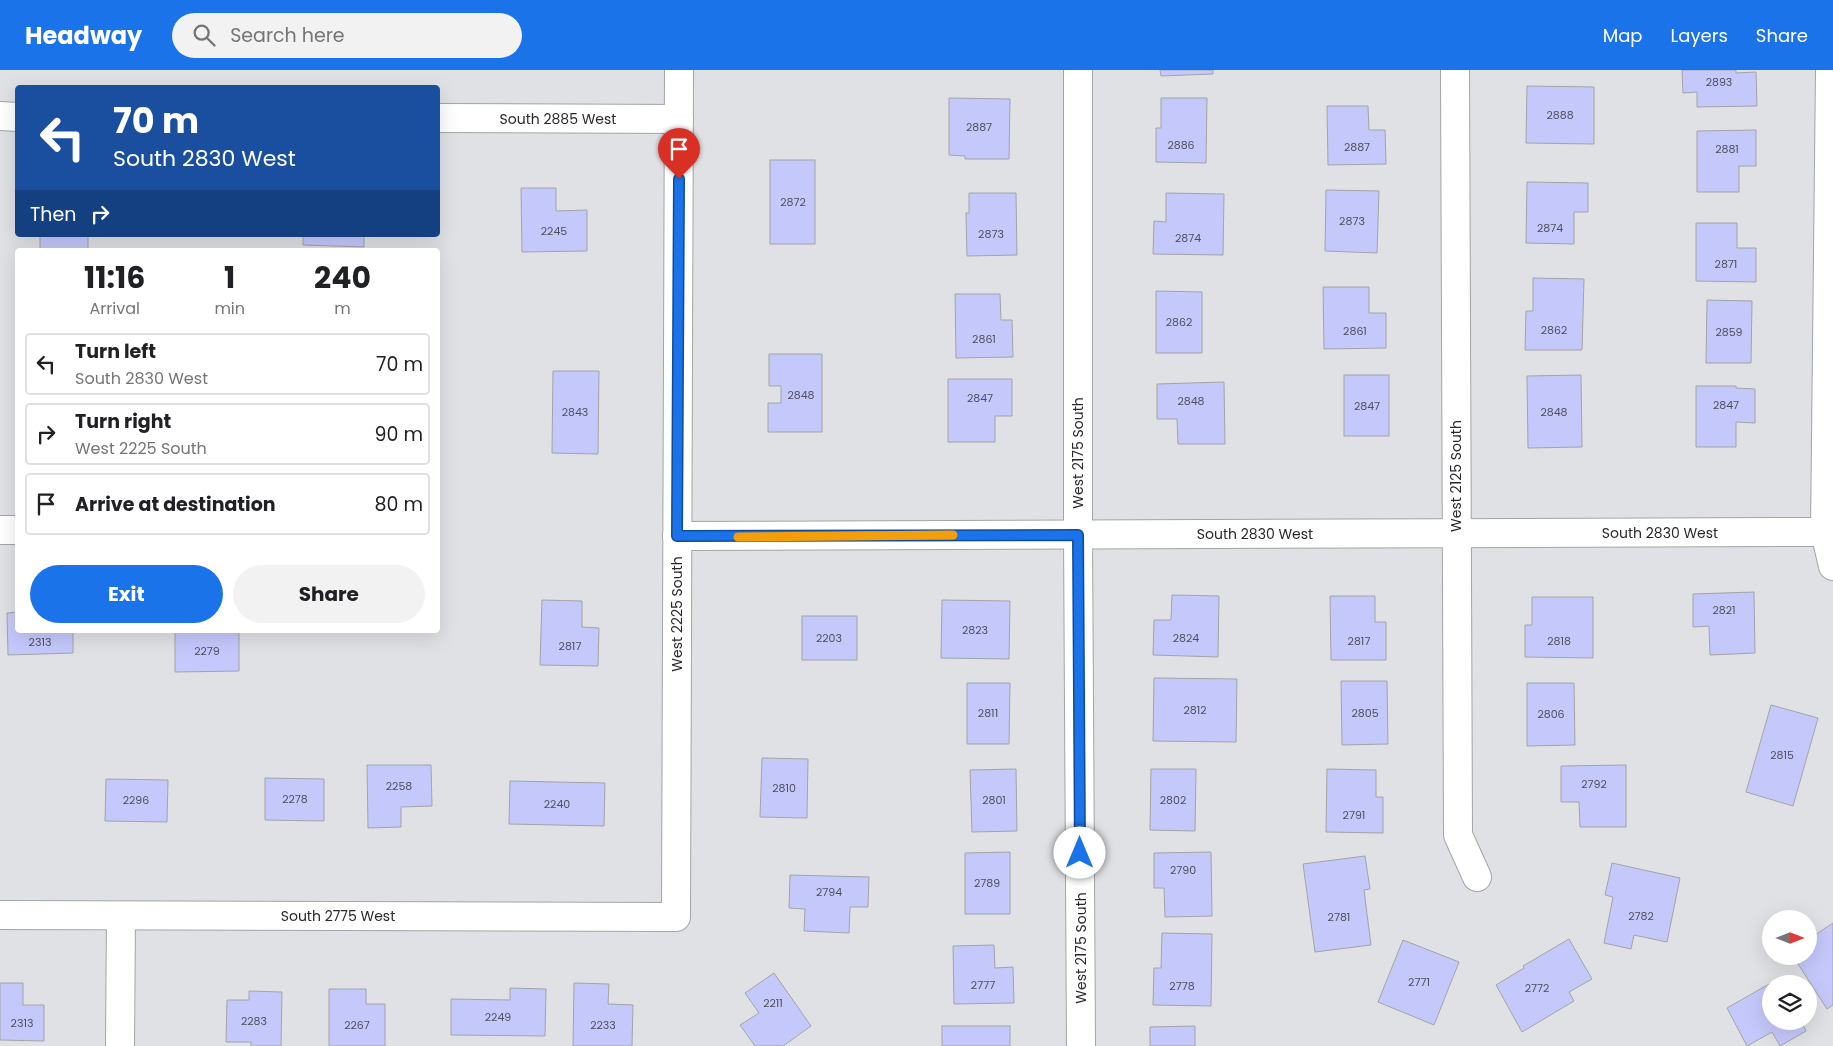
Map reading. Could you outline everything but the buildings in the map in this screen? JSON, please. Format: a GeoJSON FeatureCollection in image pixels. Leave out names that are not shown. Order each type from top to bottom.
{"type":"FeatureCollection","features":[{"type":"Feature","properties":{"kind":"street","name":"West 2225 South"},"geometry":{"type":"LineString","coordinates":[[676,917],[679,70]]}},
{"type":"Feature","properties":{"kind":"street","name":"West 2175 South"},"geometry":{"type":"LineString","coordinates":[[1078,70],[1081,1046]]}},
{"type":"Feature","properties":{"kind":"street","name":"West 2125 South"},"geometry":{"type":"LineString","coordinates":[[1455,70],[1458,835],[1477,877]]}},
{"type":"Feature","properties":{"kind":"street"},"geometry":{"type":"LineString","coordinates":[[1830,70],[1829,531],[1833,566]]}},
{"type":"Feature","properties":{"kind":"street"},"geometry":{"type":"LineString","coordinates":[[0,116],[15,116]]}},
{"type":"Feature","properties":{"kind":"street","name":"South 2885 West"},"geometry":{"type":"LineString","coordinates":[[440,118],[679,119]]}},
{"type":"Feature","properties":{"kind":"street"},"geometry":{"type":"LineString","coordinates":[[0,530],[15,530]]}},
{"type":"Feature","properties":{"kind":"street","name":"South 2830 West"},"geometry":{"type":"LineString","coordinates":[[677,536],[1829,531]]}},
{"type":"Feature","properties":{"kind":"street","name":"South 2775 West"},"geometry":{"type":"LineString","coordinates":[[0,915],[676,917]]}},
{"type":"Feature","properties":{"kind":"street"},"geometry":{"type":"LineString","coordinates":[[120,1046],[121,916]]}},
{"type":"Feature","properties":{"kind":"slow traffic"},"geometry":{"type":"LineString","coordinates":[[738,537],[953,535]]}},
{"type":"Feature","properties":{"kind":"route"},"geometry":{"type":"LineString","coordinates":[[679,179],[677,536],[1078,535],[1080,853]]}}]}
